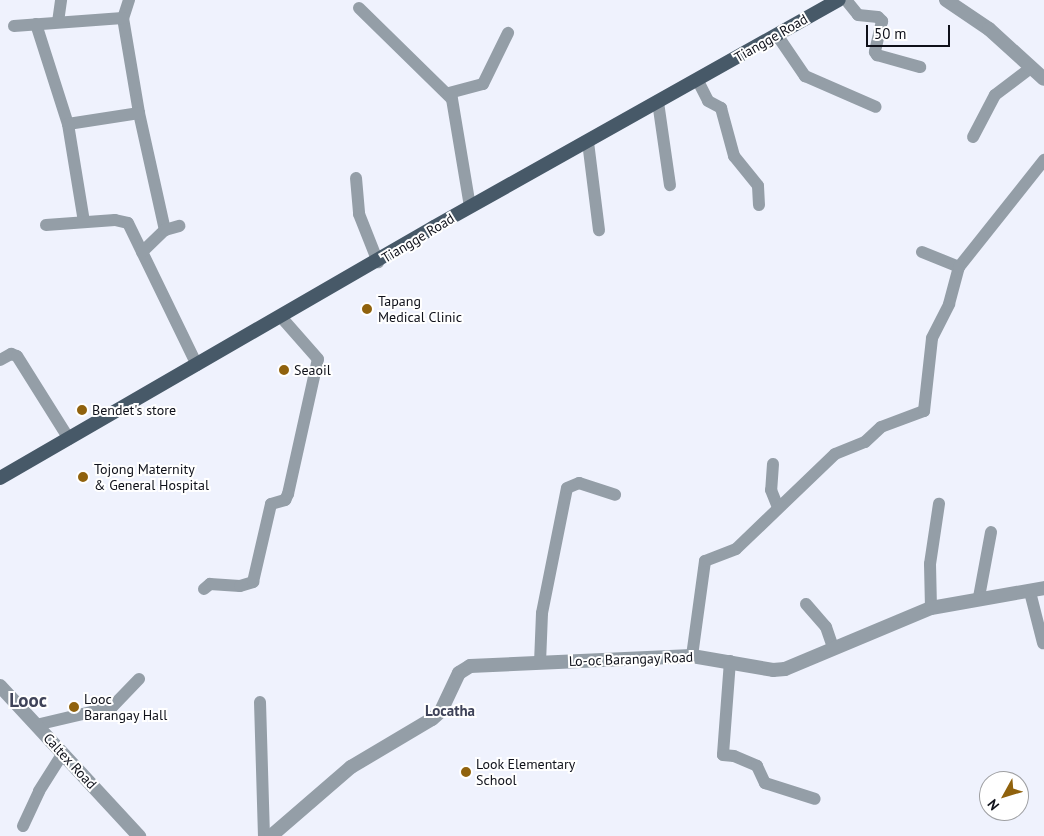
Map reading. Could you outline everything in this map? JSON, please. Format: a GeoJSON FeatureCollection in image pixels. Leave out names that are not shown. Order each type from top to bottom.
{"type":"FeatureCollection","features":[{"type":"Feature","properties":{"kind":"main road","name":"Tiangge Road"},"geometry":{"type":"LineString","coordinates":[[0,478],[282,318],[470,208],[838,0]]}},
{"type":"Feature","properties":{"kind":"street"},"geometry":{"type":"LineString","coordinates":[[58,22],[61,0]]}},
{"type":"Feature","properties":{"kind":"street"},"geometry":{"type":"LineString","coordinates":[[129,0],[123,18],[139,113],[165,230]]}},
{"type":"Feature","properties":{"kind":"street"},"geometry":{"type":"LineString","coordinates":[[846,0],[858,15],[878,17],[882,22],[875,52],[877,55],[920,67]]}},
{"type":"Feature","properties":{"kind":"street"},"geometry":{"type":"LineString","coordinates":[[946,0],[989,29],[1044,79]]}},
{"type":"Feature","properties":{"kind":"street"},"geometry":{"type":"LineString","coordinates":[[359,8],[449,93],[470,208]]}},
{"type":"Feature","properties":{"kind":"street"},"geometry":{"type":"LineString","coordinates":[[14,26],[123,18]]}},
{"type":"Feature","properties":{"kind":"street"},"geometry":{"type":"LineString","coordinates":[[36,24],[68,124],[84,222]]}},
{"type":"Feature","properties":{"kind":"street"},"geometry":{"type":"LineString","coordinates":[[449,93],[483,84],[508,33]]}},
{"type":"Feature","properties":{"kind":"street"},"geometry":{"type":"LineString","coordinates":[[777,35],[805,76],[876,107]]}},
{"type":"Feature","properties":{"kind":"street"},"geometry":{"type":"LineString","coordinates":[[973,137],[995,96],[1032,67]]}},
{"type":"Feature","properties":{"kind":"street"},"geometry":{"type":"LineString","coordinates":[[698,80],[708,101],[721,108],[734,156],[755,181],[759,205]]}},
{"type":"Feature","properties":{"kind":"street"},"geometry":{"type":"LineString","coordinates":[[658,102],[670,185]]}},
{"type":"Feature","properties":{"kind":"street"},"geometry":{"type":"LineString","coordinates":[[68,124],[139,113]]}},
{"type":"Feature","properties":{"kind":"street"},"geometry":{"type":"LineString","coordinates":[[588,142],[599,230]]}},
{"type":"Feature","properties":{"kind":"street"},"geometry":{"type":"LineString","coordinates":[[692,656],[705,561],[736,549],[835,454],[865,442],[881,427],[924,411],[932,338],[949,304],[960,267],[1044,160]]}},
{"type":"Feature","properties":{"kind":"street"},"geometry":{"type":"LineString","coordinates":[[356,178],[360,214],[378,262]]}},
{"type":"Feature","properties":{"kind":"street"},"geometry":{"type":"LineString","coordinates":[[46,225],[125,221],[197,365]]}},
{"type":"Feature","properties":{"kind":"street"},"geometry":{"type":"LineString","coordinates":[[142,252],[165,230],[179,226]]}},
{"type":"Feature","properties":{"kind":"street"},"geometry":{"type":"LineString","coordinates":[[922,252],[960,267]]}},
{"type":"Feature","properties":{"kind":"street"},"geometry":{"type":"LineString","coordinates":[[204,589],[210,584],[240,586],[252,582],[271,504],[285,500],[288,494],[318,361],[282,318]]}},
{"type":"Feature","properties":{"kind":"street"},"geometry":{"type":"LineString","coordinates":[[0,360],[11,354],[17,356],[69,439]]}},
{"type":"Feature","properties":{"kind":"street"},"geometry":{"type":"LineString","coordinates":[[773,464],[771,490],[778,507]]}},
{"type":"Feature","properties":{"kind":"street"},"geometry":{"type":"LineString","coordinates":[[540,663],[542,613],[567,488],[579,483],[615,495]]}},
{"type":"Feature","properties":{"kind":"street"},"geometry":{"type":"LineString","coordinates":[[931,608],[930,564],[939,504]]}},
{"type":"Feature","properties":{"kind":"street"},"geometry":{"type":"LineString","coordinates":[[979,597],[991,532]]}},
{"type":"Feature","properties":{"kind":"street","name":"Lo-oc Barangay Road"},"geometry":{"type":"LineString","coordinates":[[271,836],[351,766],[432,719],[441,711],[459,673],[465,668],[692,656],[730,661],[773,670],[785,669],[833,647],[931,608],[979,597],[1030,592],[1044,588]]}},
{"type":"Feature","properties":{"kind":"street"},"geometry":{"type":"LineString","coordinates":[[1030,592],[1043,643]]}},
{"type":"Feature","properties":{"kind":"street"},"geometry":{"type":"LineString","coordinates":[[806,604],[826,627],[833,647]]}},
{"type":"Feature","properties":{"kind":"street"},"geometry":{"type":"LineString","coordinates":[[730,661],[723,755],[734,756],[757,766],[765,783],[815,799]]}},
{"type":"Feature","properties":{"kind":"street"},"geometry":{"type":"LineString","coordinates":[[36,725],[112,707],[139,679]]}},
{"type":"Feature","properties":{"kind":"street","name":"Caltex Road"},"geometry":{"type":"LineString","coordinates":[[0,686],[139,836]]}},
{"type":"Feature","properties":{"kind":"street"},"geometry":{"type":"LineString","coordinates":[[260,702],[264,836]]}},
{"type":"Feature","properties":{"kind":"street"},"geometry":{"type":"LineString","coordinates":[[23,826],[35,796],[63,753]]}},
{"type":"Feature","properties":{"kind":"place","name":"Tapang Medical Clinic"},"geometry":{"type":"Point","coordinates":[367,309]}},
{"type":"Feature","properties":{"kind":"place","name":"Seaoil"},"geometry":{"type":"Point","coordinates":[284,370]}},
{"type":"Feature","properties":{"kind":"place","name":"Bendet's store"},"geometry":{"type":"Point","coordinates":[82,410]}},
{"type":"Feature","properties":{"kind":"place","name":"Tojong Maternity & General Hospital"},"geometry":{"type":"Point","coordinates":[83,477]}},
{"type":"Feature","properties":{"kind":"place","name":"Looc Barangay Hall"},"geometry":{"type":"Point","coordinates":[74,707]}},
{"type":"Feature","properties":{"kind":"place","name":"Look Elementary School"},"geometry":{"type":"Point","coordinates":[466,772]}},
{"type":"Feature","properties":{"kind":"district","name":"Looc"},"geometry":{"type":"Point","coordinates":[28,701]}},
{"type":"Feature","properties":{"kind":"district","name":"Locatha"},"geometry":{"type":"Point","coordinates":[450,711]}}]}
